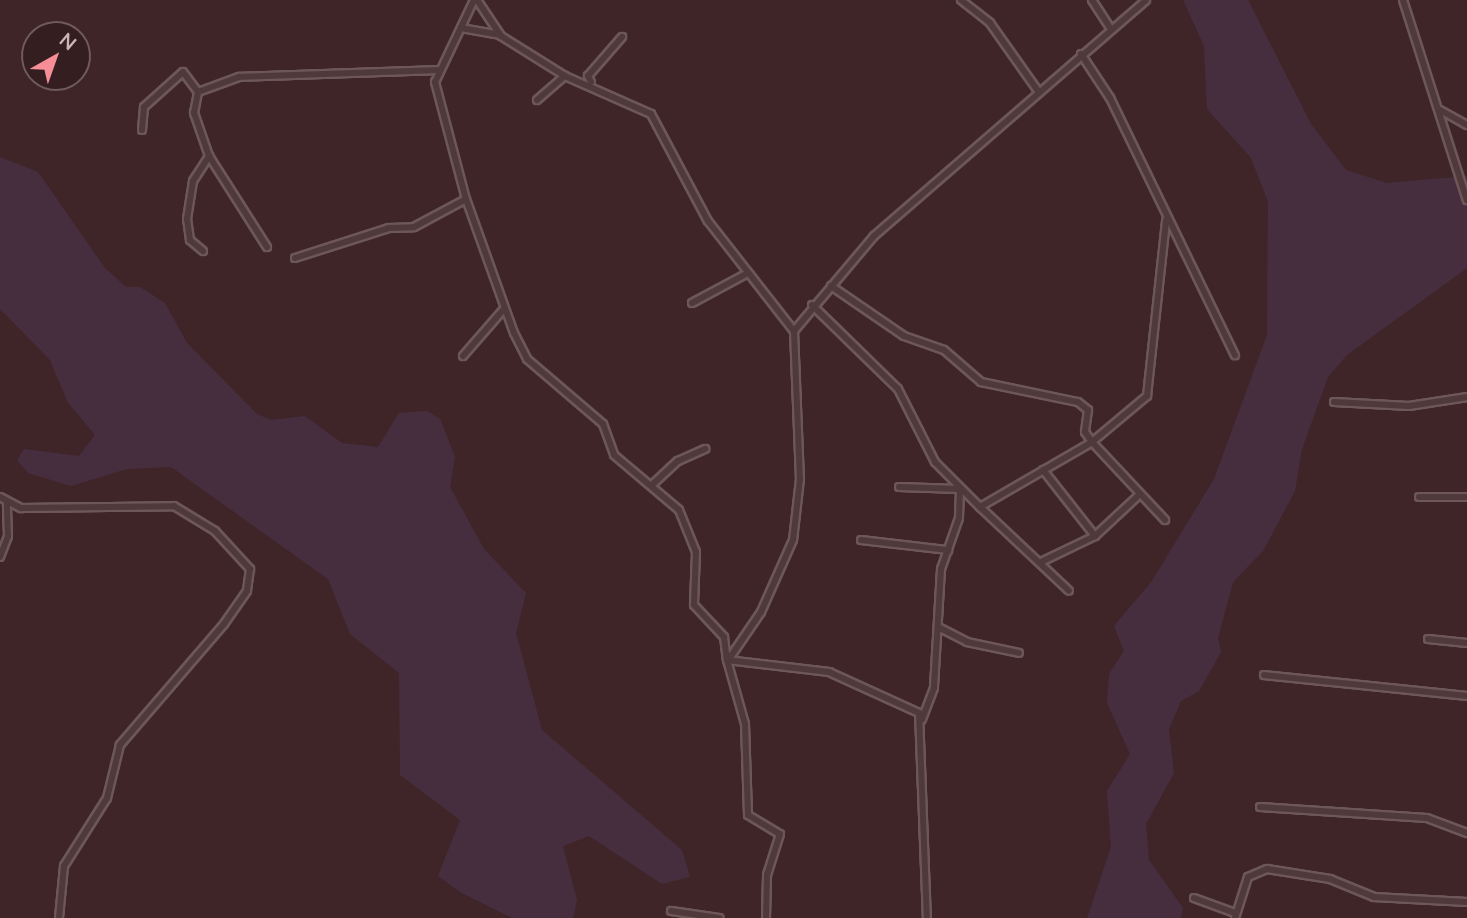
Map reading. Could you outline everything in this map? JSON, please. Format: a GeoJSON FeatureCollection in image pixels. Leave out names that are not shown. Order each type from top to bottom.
{"type":"FeatureCollection","features":[{"type":"Feature","properties":{"kind":"street"},"geometry":{"type":"LineString","coordinates":[[501,36],[475,0],[437,70],[436,94],[466,199],[493,264],[503,310],[527,359],[594,413],[614,455],[653,484],[691,530],[694,605],[724,636],[745,724],[748,815],[780,834],[767,875],[765,918]]}},
{"type":"Feature","properties":{"kind":"street"},"geometry":{"type":"LineString","coordinates":[[961,0],[990,23],[1038,90]]}},
{"type":"Feature","properties":{"kind":"street"},"geometry":{"type":"LineString","coordinates":[[1092,0],[1110,28]]}},
{"type":"Feature","properties":{"kind":"street"},"geometry":{"type":"LineString","coordinates":[[729,658],[761,612],[793,540],[800,479],[794,331],[812,305],[874,236],[1038,90],[1146,0]]}},
{"type":"Feature","properties":{"kind":"street"},"geometry":{"type":"LineString","coordinates":[[1403,0],[1467,200]]}},
{"type":"Feature","properties":{"kind":"street"},"geometry":{"type":"LineString","coordinates":[[461,27],[501,36],[565,76],[593,83],[651,114],[708,221],[746,274],[794,331]]}},
{"type":"Feature","properties":{"kind":"street"},"geometry":{"type":"LineString","coordinates":[[593,83],[588,76],[622,37]]}},
{"type":"Feature","properties":{"kind":"street"},"geometry":{"type":"LineString","coordinates":[[1081,54],[1110,97],[1166,220],[1235,355]]}},
{"type":"Feature","properties":{"kind":"street"},"geometry":{"type":"LineString","coordinates":[[198,92],[239,77],[437,70]]}},
{"type":"Feature","properties":{"kind":"street"},"geometry":{"type":"LineString","coordinates":[[142,130],[144,107],[183,72],[198,92],[194,113],[209,156],[267,247]]}},
{"type":"Feature","properties":{"kind":"street"},"geometry":{"type":"LineString","coordinates":[[537,100],[565,76]]}},
{"type":"Feature","properties":{"kind":"street"},"geometry":{"type":"LineString","coordinates":[[1440,110],[1467,125]]}},
{"type":"Feature","properties":{"kind":"street"},"geometry":{"type":"LineString","coordinates":[[203,251],[190,240],[187,219],[193,181],[209,156]]}},
{"type":"Feature","properties":{"kind":"street"},"geometry":{"type":"LineString","coordinates":[[295,258],[389,228],[414,227],[466,199]]}},
{"type":"Feature","properties":{"kind":"street"},"geometry":{"type":"LineString","coordinates":[[981,507],[1091,442],[1147,396],[1166,220]]}},
{"type":"Feature","properties":{"kind":"street"},"geometry":{"type":"LineString","coordinates":[[692,303],[746,274]]}},
{"type":"Feature","properties":{"kind":"street"},"geometry":{"type":"LineString","coordinates":[[831,286],[904,336],[944,350],[981,382],[1078,402],[1088,410],[1086,432],[1091,442],[1139,495],[1166,520]]}},
{"type":"Feature","properties":{"kind":"street"},"geometry":{"type":"LineString","coordinates":[[812,305],[898,389],[935,461],[960,489],[1043,561],[1069,591]]}},
{"type":"Feature","properties":{"kind":"street"},"geometry":{"type":"LineString","coordinates":[[463,356],[503,310]]}},
{"type":"Feature","properties":{"kind":"street"},"geometry":{"type":"LineString","coordinates":[[1334,402],[1409,406],[1467,397]]}},
{"type":"Feature","properties":{"kind":"street"},"geometry":{"type":"LineString","coordinates":[[653,484],[678,461],[705,449]]}},
{"type":"Feature","properties":{"kind":"street"},"geometry":{"type":"LineString","coordinates":[[1043,470],[1095,536]]}},
{"type":"Feature","properties":{"kind":"street"},"geometry":{"type":"LineString","coordinates":[[899,487],[960,489]]}},
{"type":"Feature","properties":{"kind":"street"},"geometry":{"type":"LineString","coordinates":[[927,918],[922,720],[934,688],[948,550],[960,489]]}},
{"type":"Feature","properties":{"kind":"street"},"geometry":{"type":"LineString","coordinates":[[1043,561],[1095,536],[1139,495]]}},
{"type":"Feature","properties":{"kind":"street"},"geometry":{"type":"LineString","coordinates":[[1419,497],[1467,497]]}},
{"type":"Feature","properties":{"kind":"street"},"geometry":{"type":"LineString","coordinates":[[0,498],[7,503],[174,506],[215,531],[250,569],[247,591],[224,624],[120,745],[107,798],[64,866],[59,918]]}},
{"type":"Feature","properties":{"kind":"street"},"geometry":{"type":"LineString","coordinates":[[0,557],[7,503]]}},
{"type":"Feature","properties":{"kind":"street"},"geometry":{"type":"LineString","coordinates":[[861,540],[948,550]]}},
{"type":"Feature","properties":{"kind":"street"},"geometry":{"type":"LineString","coordinates":[[940,628],[967,642],[1019,653]]}},
{"type":"Feature","properties":{"kind":"street"},"geometry":{"type":"LineString","coordinates":[[1428,639],[1467,643]]}},
{"type":"Feature","properties":{"kind":"street"},"geometry":{"type":"LineString","coordinates":[[729,658],[829,672],[910,705],[922,720]]}},
{"type":"Feature","properties":{"kind":"street"},"geometry":{"type":"LineString","coordinates":[[1264,675],[1467,696]]}},
{"type":"Feature","properties":{"kind":"street"},"geometry":{"type":"LineString","coordinates":[[1260,807],[1417,817],[1467,833]]}},
{"type":"Feature","properties":{"kind":"street"},"geometry":{"type":"LineString","coordinates":[[1194,898],[1235,916],[1248,877],[1267,869],[1330,879],[1374,897],[1467,902]]}},
{"type":"Feature","properties":{"kind":"street"},"geometry":{"type":"LineString","coordinates":[[671,911],[719,918]]}},
{"type":"Feature","properties":{"kind":"shaded area"},"geometry":{"type":"Polygon","coordinates":[[[1183,0],[1248,0],[1311,124],[1346,170],[1387,183],[1467,176],[1467,268],[1347,355],[1328,377],[1302,449],[1295,491],[1263,551],[1233,582],[1218,638],[1221,652],[1199,691],[1181,701],[1169,729],[1174,773],[1146,824],[1149,860],[1183,908],[1181,918],[1087,918],[1111,847],[1107,791],[1130,754],[1107,703],[1109,674],[1124,651],[1114,626],[1152,581],[1214,479],[1267,335],[1268,202],[1251,158],[1207,109],[1204,46],[1183,0]]]}},
{"type":"Feature","properties":{"kind":"shaded area"},"geometry":{"type":"Polygon","coordinates":[[[0,157],[38,172],[105,268],[126,287],[140,287],[165,303],[187,343],[257,414],[271,420],[305,416],[342,443],[378,447],[399,413],[427,411],[440,419],[455,457],[450,487],[484,549],[526,593],[516,633],[542,730],[682,850],[690,877],[662,884],[589,836],[563,846],[577,900],[573,918],[512,918],[460,892],[438,876],[460,820],[400,775],[399,673],[350,634],[328,579],[171,467],[127,469],[71,486],[28,473],[17,460],[24,449],[79,456],[95,435],[67,401],[50,360],[0,309],[0,157]]]}}]}
